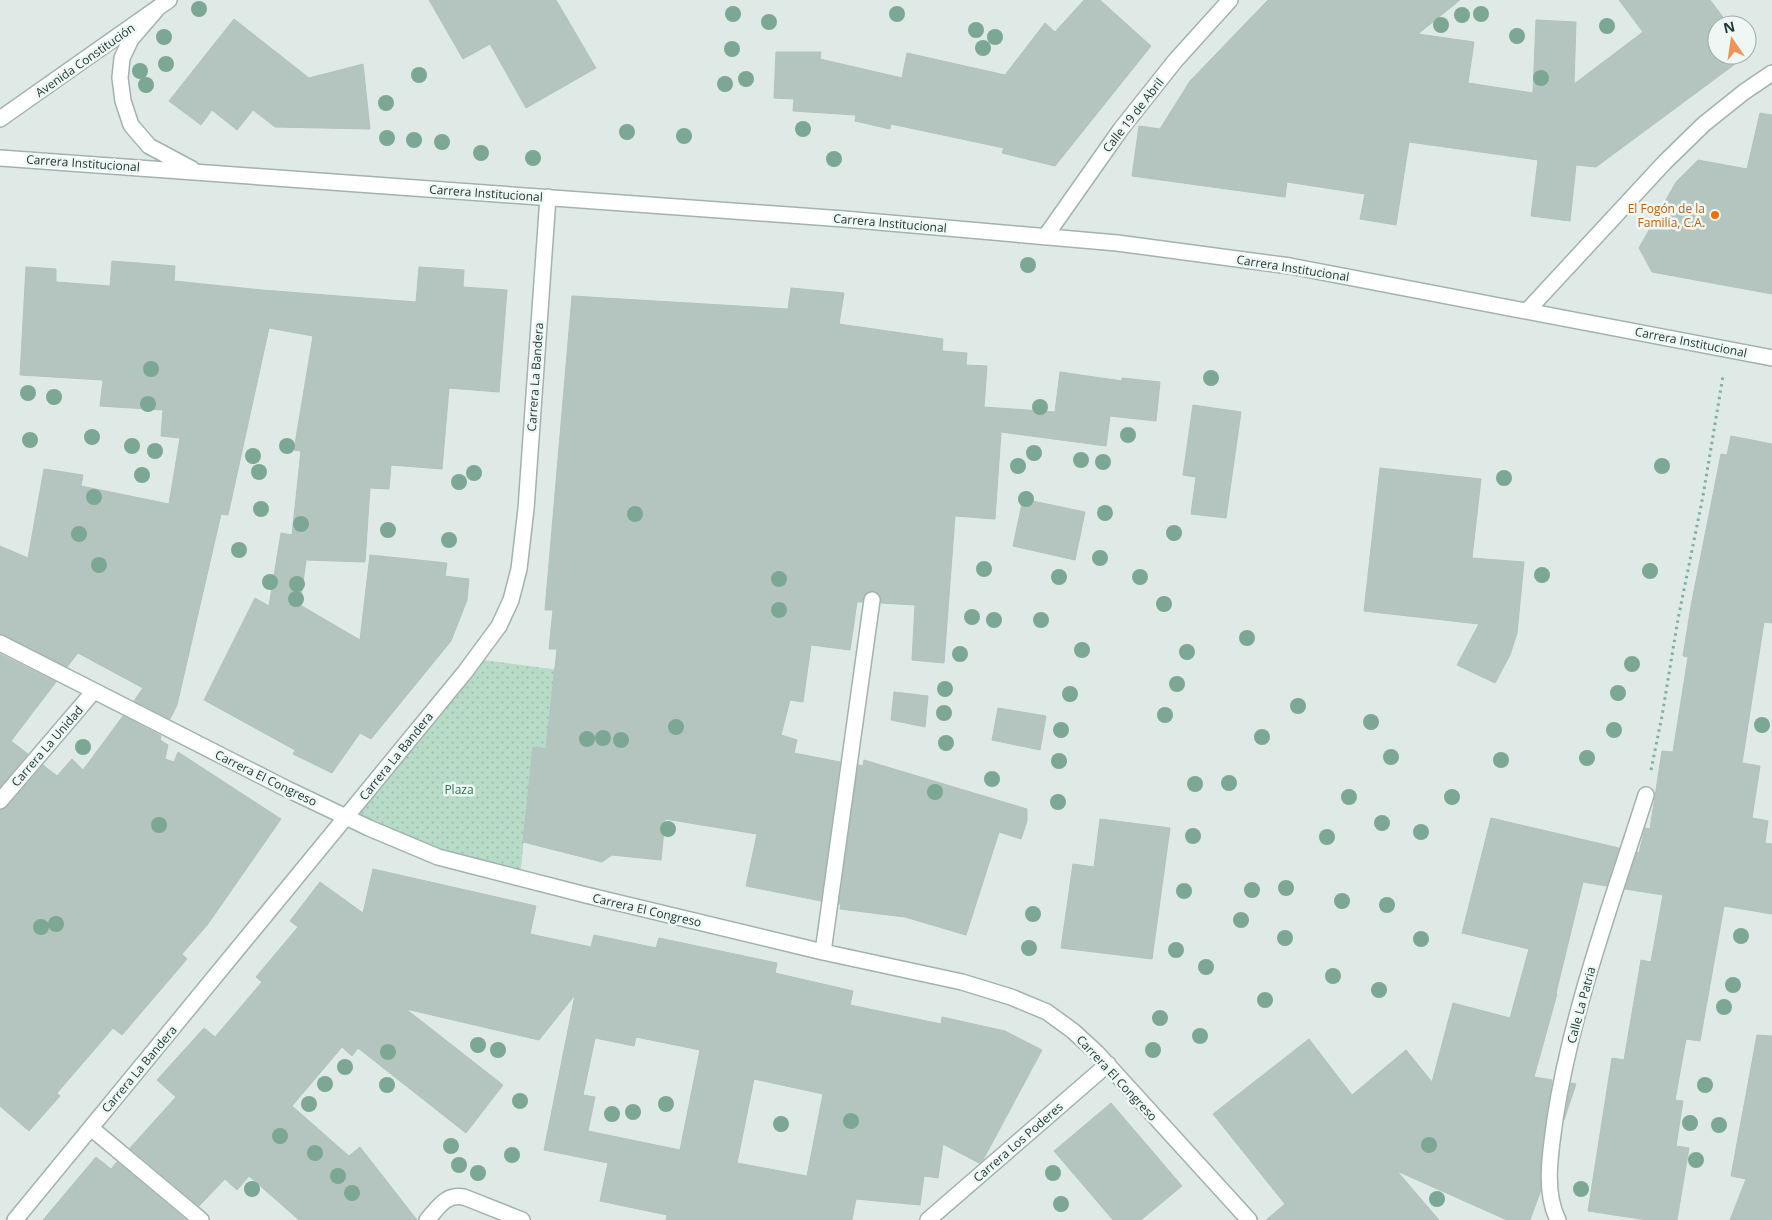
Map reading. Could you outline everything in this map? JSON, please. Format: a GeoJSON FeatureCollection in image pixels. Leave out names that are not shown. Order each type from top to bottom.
{"type":"FeatureCollection","features":[{"type":"Feature","properties":{"kind":"street","name":"Avenida Constitución"},"geometry":{"type":"LineString","coordinates":[[0,119],[170,0]]}},
{"type":"Feature","properties":{"kind":"street","name":"Calle 19 de Abril"},"geometry":{"type":"LineString","coordinates":[[1045,237],[1120,129],[1175,61],[1230,0]]}},
{"type":"Feature","properties":{"kind":"street"},"geometry":{"type":"LineString","coordinates":[[156,10],[131,39],[122,58],[120,78],[123,101],[131,125],[149,146],[198,172]]}},
{"type":"Feature","properties":{"kind":"street"},"geometry":{"type":"LineString","coordinates":[[1527,311],[1665,162],[1704,124],[1744,92],[1772,73]]}},
{"type":"Feature","properties":{"kind":"street","name":"Carrera Institucional"},"geometry":{"type":"LineString","coordinates":[[0,158],[844,219],[1117,243],[1290,266],[1772,358]]}},
{"type":"Feature","properties":{"kind":"street","name":"Carrera La Bandera"},"geometry":{"type":"LineString","coordinates":[[15,1220],[346,817],[500,626],[512,600],[519,569],[526,509],[548,197]]}},
{"type":"Feature","properties":{"kind":"street"},"geometry":{"type":"LineString","coordinates":[[824,952],[872,600]]}},
{"type":"Feature","properties":{"kind":"street","name":"Carrera El Congreso"},"geometry":{"type":"LineString","coordinates":[[0,643],[287,789],[438,857],[586,895],[824,952],[962,982],[1011,997],[1047,1012],[1073,1031],[1108,1064],[1249,1220]]}},
{"type":"Feature","properties":{"kind":"street","name":"Carrera La Unidad"},"geometry":{"type":"LineString","coordinates":[[0,801],[94,691]]}},
{"type":"Feature","properties":{"kind":"street","name":"Calle La Patria"},"geometry":{"type":"LineString","coordinates":[[1558,1220],[1549,1185],[1551,1147],[1560,1090],[1579,1008],[1646,795]]}},
{"type":"Feature","properties":{"kind":"street","name":"Carrera Los Poderes"},"geometry":{"type":"LineString","coordinates":[[928,1220],[1108,1064]]}},
{"type":"Feature","properties":{"kind":"street"},"geometry":{"type":"LineString","coordinates":[[91,1128],[201,1220]]}},
{"type":"Feature","properties":{"kind":"street"},"geometry":{"type":"LineString","coordinates":[[428,1220],[449,1197],[455,1196],[464,1197],[522,1220]]}},
{"type":"Feature","properties":{"kind":"path"},"geometry":{"type":"LineString","coordinates":[[1646,795],[1662,716],[1678,619],[1704,496],[1727,349]]}},
{"type":"Feature","properties":{"kind":"green space","name":"Plaza"},"geometry":{"type":"Polygon","coordinates":[[[475,659],[567,671],[554,681],[551,702],[559,750],[533,748],[520,878],[346,817],[475,659]]]}},
{"type":"Feature","properties":{"kind":"building"},"geometry":{"type":"Polygon","coordinates":[[[429,0],[556,0],[596,68],[526,108],[490,44],[463,59],[429,0]]]}},
{"type":"Feature","properties":{"kind":"building"},"geometry":{"type":"Polygon","coordinates":[[[1084,0],[1100,0],[1151,46],[1055,166],[1002,153],[1004,148],[891,124],[890,129],[855,121],[856,115],[793,111],[794,99],[774,98],[776,52],[821,52],[820,59],[902,78],[907,53],[1005,75],[1045,23],[1055,32],[1084,0]]]}},
{"type":"Feature","properties":{"kind":"building"},"geometry":{"type":"Polygon","coordinates":[[[1268,0],[1460,0],[1418,34],[1474,42],[1468,83],[1533,93],[1536,20],[1576,22],[1574,84],[1643,32],[1619,0],[1710,0],[1721,15],[1707,15],[1707,65],[1734,65],[1596,167],[1576,165],[1570,221],[1531,216],[1538,160],[1409,142],[1396,225],[1360,219],[1365,194],[1287,182],[1285,197],[1132,176],[1139,126],[1160,129],[1190,81],[1268,0]]]}},
{"type":"Feature","properties":{"kind":"building"},"geometry":{"type":"Polygon","coordinates":[[[234,19],[309,78],[363,64],[370,129],[275,127],[253,110],[237,130],[212,110],[201,125],[169,101],[234,19]]]}},
{"type":"Feature","properties":{"kind":"building","name":"El Fogón de la Familia, C.A."},"geometry":{"type":"Polygon","coordinates":[[[1760,113],[1772,115],[1772,294],[1652,272],[1639,248],[1676,182],[1698,160],[1747,169],[1760,113]]]}},
{"type":"Feature","properties":{"kind":"building"},"geometry":{"type":"Polygon","coordinates":[[[112,261],[175,266],[174,281],[416,302],[419,267],[464,270],[463,287],[507,290],[499,392],[449,388],[442,469],[391,465],[389,489],[370,488],[365,562],[306,560],[300,605],[360,640],[370,555],[447,563],[445,576],[469,579],[467,600],[451,641],[371,739],[360,733],[332,773],[293,754],[295,750],[204,700],[255,598],[269,606],[281,533],[292,535],[301,451],[294,450],[313,336],[269,328],[228,515],[221,514],[177,705],[170,719],[134,701],[143,688],[78,653],[67,667],[0,634],[0,546],[28,558],[44,469],[83,475],[81,486],[169,504],[180,438],[161,436],[163,410],[100,406],[103,380],[20,375],[26,267],[56,269],[56,282],[110,286],[112,261]]]}},
{"type":"Feature","properties":{"kind":"building"},"geometry":{"type":"Polygon","coordinates":[[[791,288],[844,293],[839,324],[943,339],[942,351],[967,353],[966,365],[987,366],[984,407],[1055,412],[1060,372],[1122,381],[1122,378],[1160,382],[1156,421],[1110,416],[1106,446],[1001,432],[995,519],[955,516],[944,663],[912,660],[915,605],[881,603],[880,596],[873,591],[865,594],[862,602],[857,602],[850,650],[811,645],[803,702],[790,700],[781,735],[797,740],[794,753],[840,762],[821,901],[746,886],[757,834],[665,819],[661,860],[612,855],[602,862],[523,842],[533,747],[546,749],[557,649],[549,649],[553,610],[545,610],[572,296],[788,309],[791,288]]]}},
{"type":"Feature","properties":{"kind":"building"},"geometry":{"type":"Polygon","coordinates":[[[1193,405],[1241,412],[1226,518],[1191,514],[1196,477],[1183,475],[1193,405]]]}},
{"type":"Feature","properties":{"kind":"building"},"geometry":{"type":"Polygon","coordinates":[[[1731,436],[1772,444],[1772,623],[1764,622],[1742,763],[1760,766],[1752,818],[1768,821],[1765,843],[1772,844],[1772,914],[1724,906],[1700,1041],[1686,1039],[1675,1100],[1683,1101],[1676,1146],[1689,1148],[1677,1220],[1647,1220],[1588,1211],[1612,1058],[1624,1060],[1641,960],[1651,962],[1663,895],[1625,889],[1637,852],[1639,853],[1645,828],[1650,829],[1662,751],[1673,752],[1688,657],[1683,656],[1691,606],[1721,454],[1727,455],[1731,436]]]}},
{"type":"Feature","properties":{"kind":"building"},"geometry":{"type":"Polygon","coordinates":[[[1380,468],[1481,479],[1472,558],[1524,562],[1517,633],[1510,655],[1495,683],[1457,665],[1479,624],[1364,611],[1380,468]]]}},
{"type":"Feature","properties":{"kind":"building"},"geometry":{"type":"Polygon","coordinates":[[[1023,499],[1085,512],[1075,560],[1013,546],[1023,499]]]}},
{"type":"Feature","properties":{"kind":"building"},"geometry":{"type":"Polygon","coordinates":[[[0,654],[56,682],[11,741],[28,754],[0,787],[0,654]]]}},
{"type":"Feature","properties":{"kind":"building"},"geometry":{"type":"Polygon","coordinates":[[[894,692],[928,696],[925,727],[891,720],[894,692]]]}},
{"type":"Feature","properties":{"kind":"building"},"geometry":{"type":"Polygon","coordinates":[[[998,708],[1046,716],[1040,750],[992,740],[998,708]]]}},
{"type":"Feature","properties":{"kind":"building"},"geometry":{"type":"Polygon","coordinates":[[[123,716],[161,736],[160,740],[168,745],[165,759],[174,762],[178,752],[281,819],[208,924],[182,954],[187,959],[122,1035],[113,1028],[57,1093],[60,1096],[29,1131],[0,1106],[0,810],[7,807],[43,765],[57,776],[72,759],[83,770],[123,716]]]}},
{"type":"Feature","properties":{"kind":"building"},"geometry":{"type":"Polygon","coordinates":[[[864,760],[1027,809],[1027,821],[1021,839],[999,832],[966,935],[905,917],[840,909],[841,904],[839,904],[858,765],[863,766],[864,760]]]}},
{"type":"Feature","properties":{"kind":"building"},"geometry":{"type":"Polygon","coordinates":[[[1491,818],[1619,848],[1607,886],[1583,882],[1557,994],[1534,1077],[1552,1080],[1541,1156],[1541,1190],[1530,1220],[1507,1220],[1397,1171],[1439,1220],[1266,1220],[1285,1204],[1213,1114],[1309,1039],[1352,1095],[1406,1050],[1432,1082],[1453,1003],[1510,1018],[1529,949],[1462,933],[1491,818]]]}},
{"type":"Feature","properties":{"kind":"building"},"geometry":{"type":"Polygon","coordinates":[[[1100,819],[1170,828],[1152,959],[1061,948],[1073,864],[1094,867],[1100,819]]]}},
{"type":"Feature","properties":{"kind":"building"},"geometry":{"type":"Polygon","coordinates":[[[373,869],[536,906],[530,934],[591,947],[594,935],[656,948],[659,938],[777,963],[775,973],[853,991],[850,1005],[941,1024],[942,1017],[1005,1031],[1042,1050],[983,1160],[979,1163],[943,1144],[938,1178],[924,1176],[920,1205],[856,1199],[852,1220],[666,1220],[667,1215],[600,1201],[608,1163],[544,1150],[575,995],[539,1040],[406,1009],[503,1085],[466,1133],[358,1048],[352,1056],[342,1047],[292,1106],[349,1156],[360,1147],[417,1220],[299,1220],[249,1176],[237,1190],[225,1179],[199,1206],[130,1148],[176,1097],[157,1080],[204,1028],[215,1037],[262,982],[256,977],[298,927],[290,921],[320,882],[363,913],[373,869]],[[636,1037],[634,1046],[595,1038],[583,1095],[595,1097],[588,1131],[680,1150],[700,1050],[636,1037]],[[754,1079],[737,1163],[807,1176],[823,1094],[754,1079]]]}},
{"type":"Feature","properties":{"kind":"building"},"geometry":{"type":"Polygon","coordinates":[[[1757,1035],[1772,1036],[1772,1220],[1730,1220],[1746,1179],[1731,1176],[1757,1035]]]}},
{"type":"Feature","properties":{"kind":"building"},"geometry":{"type":"Polygon","coordinates":[[[1571,1083],[1576,1084],[1564,1120],[1571,1083]]]}},
{"type":"Feature","properties":{"kind":"building"},"geometry":{"type":"Polygon","coordinates":[[[1111,1103],[1182,1186],[1141,1220],[1113,1220],[1054,1151],[1111,1103]]]}},
{"type":"Feature","properties":{"kind":"building"},"geometry":{"type":"Polygon","coordinates":[[[96,1157],[111,1169],[117,1162],[186,1220],[43,1220],[96,1157]]]}},
{"type":"Feature","properties":{"kind":"place","name":"El Fogón de la Familia, C.A."},"geometry":{"type":"Point","coordinates":[1715,215]}}]}
